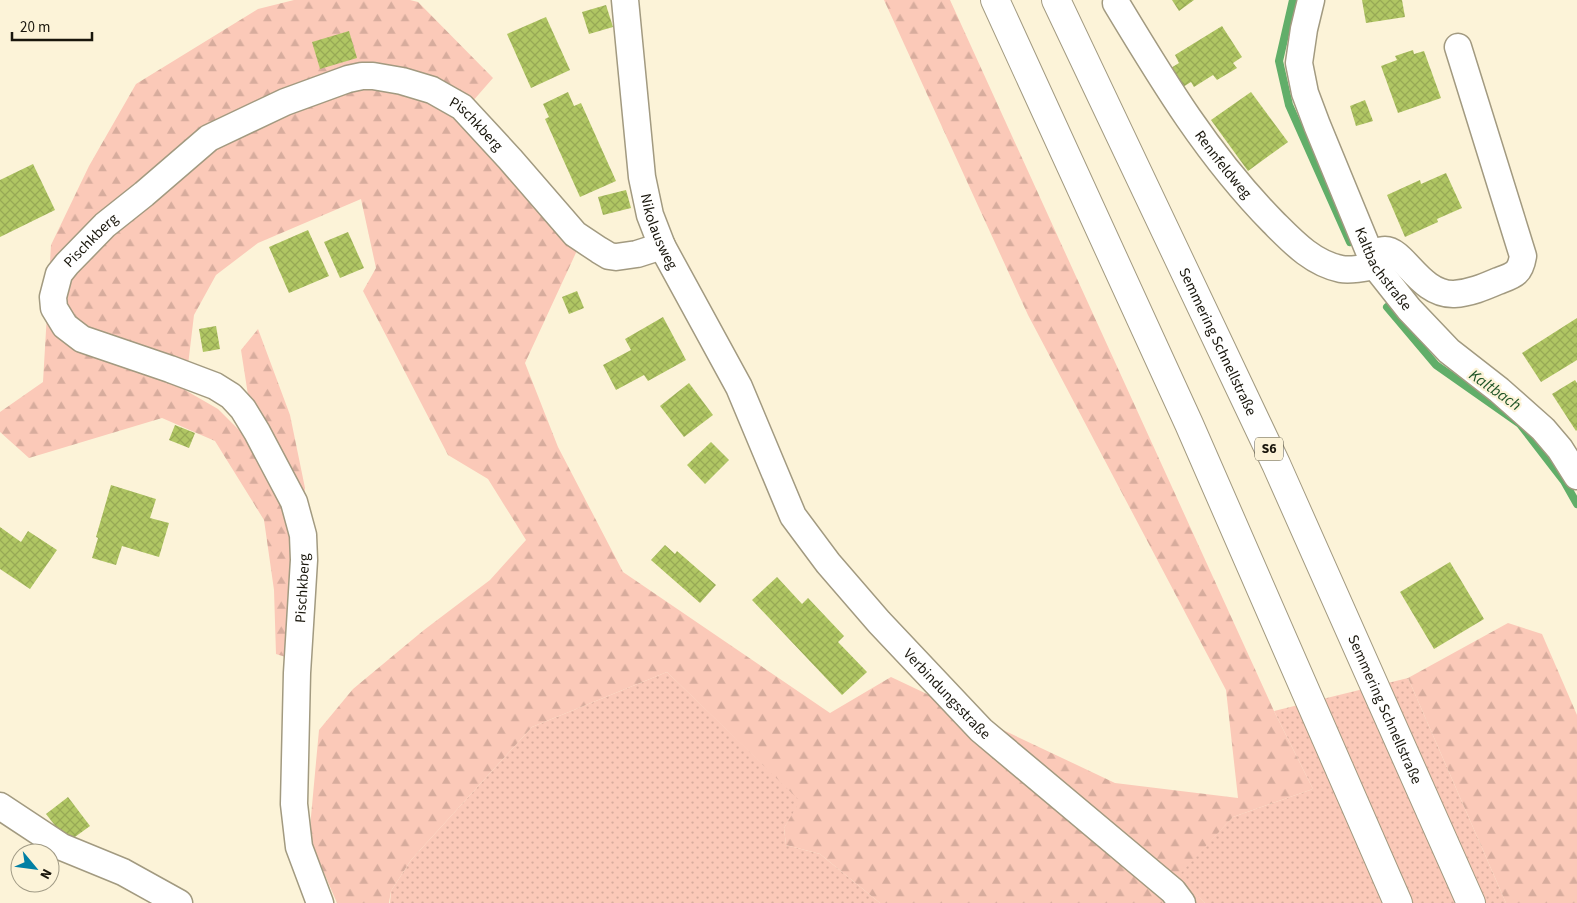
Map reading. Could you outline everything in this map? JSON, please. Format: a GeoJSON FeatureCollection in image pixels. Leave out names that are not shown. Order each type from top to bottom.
{"type":"FeatureCollection","features":[{"type":"Feature","properties":{"kind":"highway"},"geometry":{"type":"LineString","coordinates":[[995,0],[1189,424],[1398,903]]}},
{"type":"Feature","properties":{"kind":"highway","name":"Semmering Schnellstraße"},"geometry":{"type":"LineString","coordinates":[[1056,0],[1276,464],[1471,903]]}},
{"type":"Feature","properties":{"kind":"street","name":"Nikolausweg"},"geometry":{"type":"LineString","coordinates":[[625,0],[642,177],[650,215],[662,246],[740,387],[762,443]]}},
{"type":"Feature","properties":{"kind":"street","name":"Kaltbachstraße"},"geometry":{"type":"LineString","coordinates":[[1311,0],[1299,63],[1305,93],[1365,264],[1449,350],[1499,390],[1543,429],[1560,449],[1577,476]]}},
{"type":"Feature","properties":{"kind":"street","name":"Rennfeldweg"},"geometry":{"type":"LineString","coordinates":[[1116,2],[1170,93],[1200,135],[1247,196],[1306,253],[1319,261],[1341,269],[1365,264],[1384,250],[1394,252],[1430,288],[1452,294],[1476,290],[1517,273],[1522,265],[1523,256],[1458,47]]}},
{"type":"Feature","properties":{"kind":"street","name":"Pischkberg"},"geometry":{"type":"LineString","coordinates":[[320,903],[299,847],[294,804],[296,673],[304,560],[302,535],[294,502],[257,432],[243,409],[231,396],[215,386],[179,372],[82,339],[65,326],[54,308],[54,287],[59,274],[105,225],[209,138],[285,102],[348,79],[362,76],[402,81],[432,90],[462,107],[510,158],[575,234],[609,256],[637,254],[662,246]]}},
{"type":"Feature","properties":{"kind":"street","name":"Verbindungsstraße"},"geometry":{"type":"LineString","coordinates":[[762,443],[793,516],[828,563],[879,622],[981,730],[1173,891],[1182,903]]}},
{"type":"Feature","properties":{"kind":"street"},"geometry":{"type":"LineString","coordinates":[[0,806],[62,847],[123,872],[179,903]]}},
{"type":"Feature","properties":{"kind":"green space"},"geometry":{"type":"Polygon","coordinates":[[[294,0],[410,0],[418,2],[493,78],[458,118],[580,244],[525,363],[558,447],[623,572],[830,713],[891,677],[1115,783],[1238,798],[1226,690],[1028,315],[884,0],[950,0],[1274,711],[1313,789],[1233,817],[1178,876],[1205,903],[880,903],[820,854],[786,845],[784,828],[800,801],[667,672],[532,727],[411,860],[391,891],[389,903],[337,903],[309,838],[319,730],[353,689],[424,630],[490,580],[526,540],[488,479],[448,455],[363,291],[376,268],[361,199],[258,243],[216,275],[194,315],[185,390],[218,409],[242,433],[257,413],[248,395],[241,350],[258,329],[290,415],[305,488],[297,545],[292,659],[276,654],[274,590],[264,520],[215,441],[162,418],[29,458],[0,432],[0,412],[43,382],[51,245],[89,166],[136,84],[258,9],[294,0]]]}},
{"type":"Feature","properties":{"kind":"green space"},"geometry":{"type":"Polygon","coordinates":[[[1508,623],[1542,634],[1577,715],[1577,903],[1506,903],[1408,678],[1508,623]]]}},
{"type":"Feature","properties":{"kind":"green space"},"geometry":{"type":"Polygon","coordinates":[[[667,672],[801,801],[784,828],[786,845],[820,854],[880,903],[390,903],[391,891],[411,860],[532,727],[667,672]]]}},
{"type":"Feature","properties":{"kind":"green space"},"geometry":{"type":"Polygon","coordinates":[[[1408,678],[1506,903],[1205,903],[1177,876],[1233,817],[1313,789],[1274,711],[1408,678]]]}},
{"type":"Feature","properties":{"kind":"building"},"geometry":{"type":"Polygon","coordinates":[[[1172,0],[1194,0],[1179,11],[1172,0]]]}},
{"type":"Feature","properties":{"kind":"building"},"geometry":{"type":"Polygon","coordinates":[[[1362,0],[1402,0],[1405,17],[1366,23],[1362,0]]]}},
{"type":"Feature","properties":{"kind":"building"},"geometry":{"type":"Polygon","coordinates":[[[606,5],[613,27],[589,34],[582,12],[606,5]]]}},
{"type":"Feature","properties":{"kind":"building"},"geometry":{"type":"Polygon","coordinates":[[[546,17],[570,70],[531,88],[507,34],[546,17]]]}},
{"type":"Feature","properties":{"kind":"building"},"geometry":{"type":"Polygon","coordinates":[[[1222,26],[1242,57],[1233,63],[1237,68],[1217,80],[1213,75],[1194,87],[1191,82],[1178,90],[1166,71],[1179,63],[1175,55],[1222,26]]]}},
{"type":"Feature","properties":{"kind":"building"},"geometry":{"type":"Polygon","coordinates":[[[349,31],[357,58],[320,69],[312,42],[349,31]]]}},
{"type":"Feature","properties":{"kind":"building"},"geometry":{"type":"Polygon","coordinates":[[[1413,50],[1414,54],[1424,51],[1441,98],[1398,113],[1381,66],[1397,60],[1395,56],[1413,50]]]}},
{"type":"Feature","properties":{"kind":"building"},"geometry":{"type":"Polygon","coordinates":[[[568,92],[574,106],[581,103],[616,181],[580,197],[545,119],[549,117],[543,104],[568,92]]]}},
{"type":"Feature","properties":{"kind":"building"},"geometry":{"type":"Polygon","coordinates":[[[1251,92],[1288,142],[1248,171],[1211,120],[1251,92]]]}},
{"type":"Feature","properties":{"kind":"building"},"geometry":{"type":"Polygon","coordinates":[[[1365,100],[1373,121],[1356,126],[1350,106],[1365,100]]]}},
{"type":"Feature","properties":{"kind":"building"},"geometry":{"type":"Polygon","coordinates":[[[33,164],[55,210],[0,237],[0,180],[33,164]]]}},
{"type":"Feature","properties":{"kind":"building"},"geometry":{"type":"Polygon","coordinates":[[[1446,173],[1462,208],[1437,219],[1438,222],[1405,237],[1387,195],[1420,180],[1421,184],[1446,173]]]}},
{"type":"Feature","properties":{"kind":"building"},"geometry":{"type":"Polygon","coordinates":[[[626,190],[631,208],[603,215],[598,197],[626,190]]]}},
{"type":"Feature","properties":{"kind":"building"},"geometry":{"type":"Polygon","coordinates":[[[308,230],[329,276],[289,293],[269,247],[308,230]]]}},
{"type":"Feature","properties":{"kind":"building"},"geometry":{"type":"Polygon","coordinates":[[[348,232],[364,268],[340,278],[324,242],[348,232]]]}},
{"type":"Feature","properties":{"kind":"building"},"geometry":{"type":"Polygon","coordinates":[[[577,291],[584,308],[569,314],[562,297],[577,291]]]}},
{"type":"Feature","properties":{"kind":"building"},"geometry":{"type":"Polygon","coordinates":[[[663,317],[686,360],[648,381],[644,375],[616,390],[603,365],[631,350],[625,339],[663,317]]]}},
{"type":"Feature","properties":{"kind":"building"},"geometry":{"type":"Polygon","coordinates":[[[1577,318],[1577,360],[1541,382],[1522,353],[1577,318]]]}},
{"type":"Feature","properties":{"kind":"building"},"geometry":{"type":"Polygon","coordinates":[[[216,326],[220,349],[203,352],[199,329],[216,326]]]}},
{"type":"Feature","properties":{"kind":"building"},"geometry":{"type":"Polygon","coordinates":[[[1575,380],[1577,383],[1576,431],[1552,394],[1575,380]]]}},
{"type":"Feature","properties":{"kind":"building"},"geometry":{"type":"Polygon","coordinates":[[[689,383],[713,415],[684,437],[660,406],[689,383]]]}},
{"type":"Feature","properties":{"kind":"building"},"geometry":{"type":"Polygon","coordinates":[[[175,425],[195,433],[189,448],[169,440],[175,425]]]}},
{"type":"Feature","properties":{"kind":"building"},"geometry":{"type":"Polygon","coordinates":[[[711,442],[729,460],[705,484],[687,465],[711,442]]]}},
{"type":"Feature","properties":{"kind":"building"},"geometry":{"type":"Polygon","coordinates":[[[111,485],[156,499],[150,518],[169,523],[159,557],[122,546],[116,565],[92,558],[111,485]]]}},
{"type":"Feature","properties":{"kind":"building"},"geometry":{"type":"Polygon","coordinates":[[[0,527],[21,542],[28,531],[57,550],[30,589],[0,569],[0,527]]]}},
{"type":"Feature","properties":{"kind":"building"},"geometry":{"type":"Polygon","coordinates":[[[665,545],[675,554],[677,551],[716,585],[700,603],[651,560],[665,545]]]}},
{"type":"Feature","properties":{"kind":"building"},"geometry":{"type":"Polygon","coordinates":[[[1450,562],[1484,619],[1434,649],[1400,592],[1450,562]]]}},
{"type":"Feature","properties":{"kind":"building"},"geometry":{"type":"Polygon","coordinates":[[[777,577],[802,604],[808,598],[844,636],[838,642],[867,672],[842,695],[752,600],[777,577]]]}},
{"type":"Feature","properties":{"kind":"building"},"geometry":{"type":"Polygon","coordinates":[[[68,797],[90,826],[68,842],[46,814],[68,797]]]}},
{"type":"Feature","properties":{"kind":"waterway","name":"Kaltbach"},"geometry":{"type":"LineString","coordinates":[[1293,0],[1279,61],[1289,105],[1350,242]]}},
{"type":"Feature","properties":{"kind":"waterway","name":"Kaltbach"},"geometry":{"type":"LineString","coordinates":[[1387,307],[1436,365],[1520,424],[1564,481],[1577,504]]}}]}
